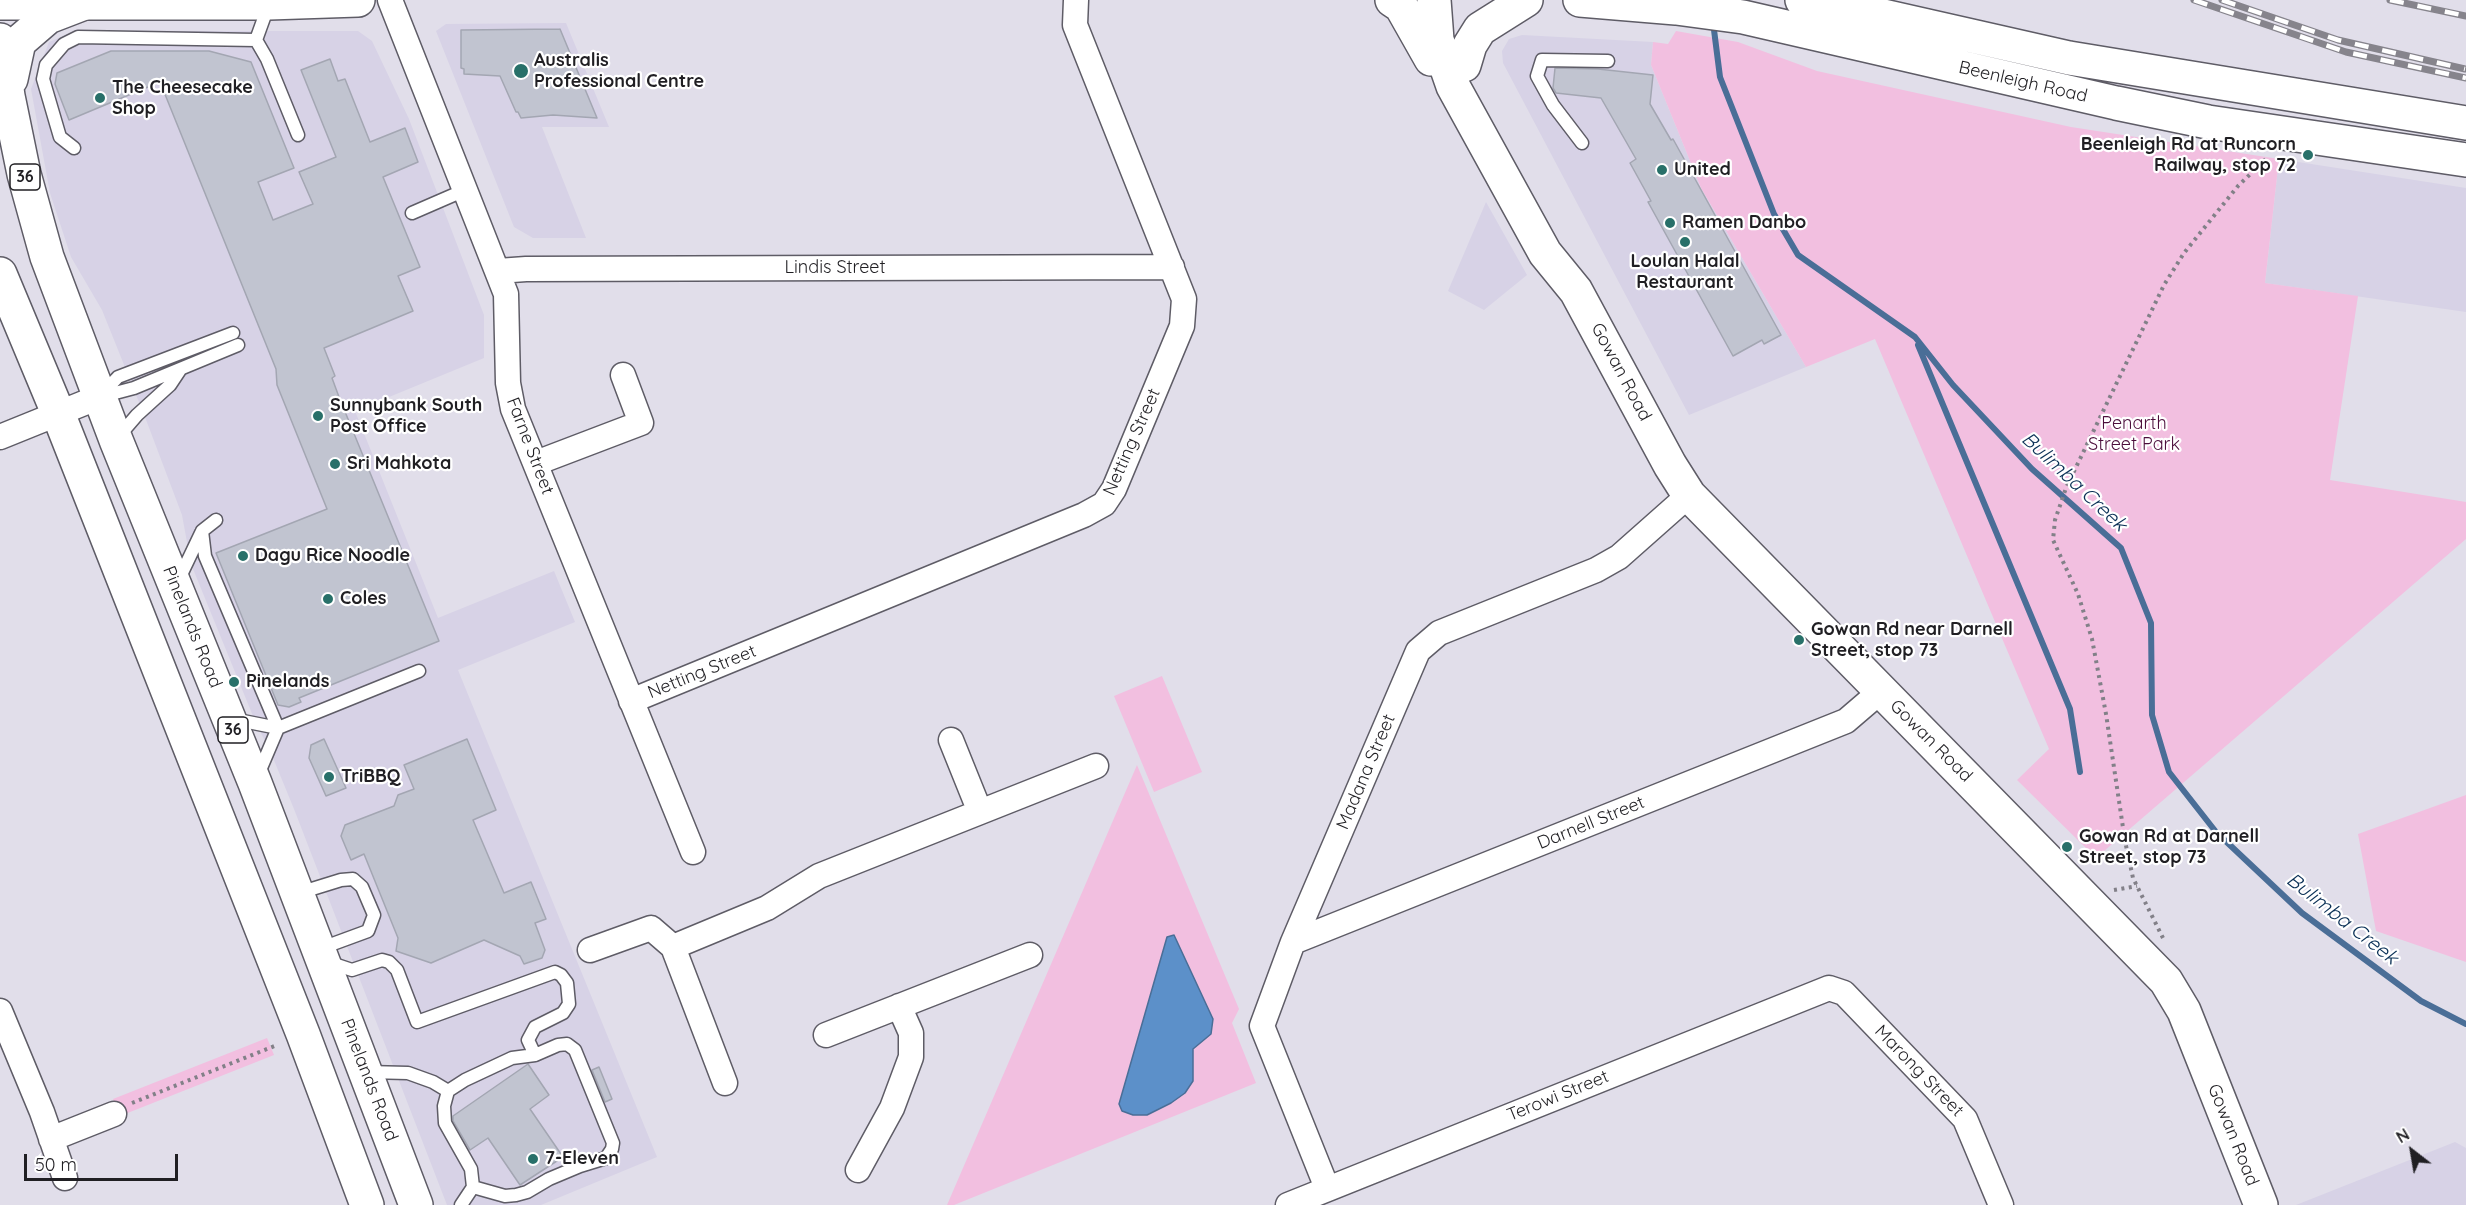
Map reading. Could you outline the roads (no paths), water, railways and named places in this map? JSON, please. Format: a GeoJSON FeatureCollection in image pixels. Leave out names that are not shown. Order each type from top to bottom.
{"type":"FeatureCollection","features":[{"type":"Feature","properties":{"kind":"main road"},"geometry":{"type":"LineString","coordinates":[[0,3],[269,3],[358,0]]}},
{"type":"Feature","properties":{"kind":"main road"},"geometry":{"type":"LineString","coordinates":[[1392,0],[1401,6],[1435,66],[1459,75],[1470,45],[1480,29],[1526,0]]}},
{"type":"Feature","properties":{"kind":"main road","name":"Gowan Road"},"geometry":{"type":"LineString","coordinates":[[1434,0],[1437,40],[1459,75],[1545,254],[1576,291],[1670,465],[1689,495],[2166,981],[2184,1011],[2261,1205]]}},
{"type":"Feature","properties":{"kind":"main road","name":"Gowan Road"},"geometry":{"type":"LineString","coordinates":[[1454,0],[1454,33],[1459,75]]}},
{"type":"Feature","properties":{"kind":"main road","name":"Beenleigh Road"},"geometry":{"type":"LineString","coordinates":[[1580,0],[1676,8],[1743,17],[2115,104],[2208,122],[2466,160]]}},
{"type":"Feature","properties":{"kind":"main road","name":"Beenleigh Road"},"geometry":{"type":"LineString","coordinates":[[1802,0],[1839,6],[2069,58],[2466,123]]}},
{"type":"Feature","properties":{"kind":"main road"},"geometry":{"type":"LineString","coordinates":[[8,96],[19,42],[48,16],[87,2]]}},
{"type":"Feature","properties":{"kind":"main road","name":"Pinelands Road"},"geometry":{"type":"LineString","coordinates":[[0,40],[8,96],[24,174],[47,257],[116,440],[255,783],[416,1205]]}},
{"type":"Feature","properties":{"kind":"main road"},"geometry":{"type":"LineString","coordinates":[[0,274],[58,413],[303,1034],[367,1205]]}},
{"type":"Feature","properties":{"kind":"street","name":"Farne Street"},"geometry":{"type":"LineString","coordinates":[[390,0],[506,294],[508,383],[513,409],[693,852]]}},
{"type":"Feature","properties":{"kind":"street","name":"Netting Street"},"geometry":{"type":"LineString","coordinates":[[631,701],[1084,515],[1104,504],[1114,489],[1182,326],[1184,300],[1075,25],[1076,0]]}},
{"type":"Feature","properties":{"kind":"street","name":"Lindis Street"},"geometry":{"type":"LineString","coordinates":[[498,271],[538,268],[1172,267]]}},
{"type":"Feature","properties":{"kind":"street"},"geometry":{"type":"LineString","coordinates":[[536,463],[641,423],[623,375]]}},
{"type":"Feature","properties":{"kind":"street"},"geometry":{"type":"LineString","coordinates":[[0,437],[99,397]]}},
{"type":"Feature","properties":{"kind":"street","name":"Madana Street"},"geometry":{"type":"LineString","coordinates":[[1327,1188],[1262,1026],[1293,942],[1418,651],[1439,633],[1596,570],[1619,557],[1689,495]]}},
{"type":"Feature","properties":{"kind":"street","name":"Darnell Street"},"geometry":{"type":"LineString","coordinates":[[1293,942],[1846,721],[1881,691]]}},
{"type":"Feature","properties":{"kind":"street"},"geometry":{"type":"LineString","coordinates":[[951,740],[980,812]]}},
{"type":"Feature","properties":{"kind":"street"},"geometry":{"type":"LineString","coordinates":[[674,947],[767,908],[819,876],[1096,766]]}},
{"type":"Feature","properties":{"kind":"street"},"geometry":{"type":"LineString","coordinates":[[590,950],[651,928],[674,947],[725,1083]]}},
{"type":"Feature","properties":{"kind":"street"},"geometry":{"type":"LineString","coordinates":[[826,1035],[1030,955]]}},
{"type":"Feature","properties":{"kind":"street","name":"Terowi Street"},"geometry":{"type":"LineString","coordinates":[[1288,1205],[1829,988]]}},
{"type":"Feature","properties":{"kind":"street","name":"Marong Street"},"geometry":{"type":"LineString","coordinates":[[1829,988],[1844,993],[1965,1119],[1998,1204]]}},
{"type":"Feature","properties":{"kind":"street"},"geometry":{"type":"LineString","coordinates":[[858,1170],[892,1108],[911,1057],[911,1033],[899,1006]]}},
{"type":"Feature","properties":{"kind":"street"},"geometry":{"type":"LineString","coordinates":[[0,1011],[65,1178]]}},
{"type":"Feature","properties":{"kind":"street"},"geometry":{"type":"LineString","coordinates":[[51,1139],[122,1109]]}},
{"type":"Feature","properties":{"kind":"lane"},"geometry":{"type":"LineString","coordinates":[[269,3],[256,39],[267,59],[298,135]]}},
{"type":"Feature","properties":{"kind":"lane"},"geometry":{"type":"LineString","coordinates":[[74,148],[60,136],[43,79],[46,65],[64,44],[78,37],[256,39]]}},
{"type":"Feature","properties":{"kind":"lane"},"geometry":{"type":"LineString","coordinates":[[1582,143],[1553,105],[1537,76],[1542,60],[1608,62]]}},
{"type":"Feature","properties":{"kind":"lane"},"geometry":{"type":"LineString","coordinates":[[412,213],[465,190]]}},
{"type":"Feature","properties":{"kind":"lane"},"geometry":{"type":"LineString","coordinates":[[235,339],[180,370],[124,392],[99,397],[118,377],[235,339]]}},
{"type":"Feature","properties":{"kind":"lane"},"geometry":{"type":"LineString","coordinates":[[116,440],[137,415],[170,385],[180,370]]}},
{"type":"Feature","properties":{"kind":"lane"},"geometry":{"type":"LineString","coordinates":[[175,585],[202,531],[216,520]]}},
{"type":"Feature","properties":{"kind":"lane"},"geometry":{"type":"LineString","coordinates":[[202,531],[207,561],[278,728],[255,783]]}},
{"type":"Feature","properties":{"kind":"lane"},"geometry":{"type":"LineString","coordinates":[[228,718],[278,728],[419,671]]}},
{"type":"Feature","properties":{"kind":"lane"},"geometry":{"type":"LineString","coordinates":[[298,894],[341,880],[353,879],[362,887],[374,915],[368,931],[321,955]]}},
{"type":"Feature","properties":{"kind":"lane"},"geometry":{"type":"LineString","coordinates":[[321,955],[352,970],[382,960],[389,962],[397,970],[417,1022],[555,972],[561,975],[567,983],[569,1004],[562,1013],[535,1027],[528,1041],[535,1055]]}},
{"type":"Feature","properties":{"kind":"lane"},"geometry":{"type":"LineString","coordinates":[[461,1205],[472,1187],[471,1169],[445,1123],[444,1106],[448,1091],[488,1068],[512,1058],[535,1055],[558,1045],[567,1044],[575,1050],[613,1143],[612,1149],[606,1158],[549,1179],[527,1192],[505,1196],[472,1187]]}},
{"type":"Feature","properties":{"kind":"lane"},"geometry":{"type":"LineString","coordinates":[[366,1072],[408,1073],[433,1082],[448,1091]]}},
{"type":"Feature","properties":{"kind":"water"},"geometry":{"type":"Polygon","coordinates":[[[1174,935],[1213,1019],[1211,1034],[1193,1049],[1193,1081],[1185,1093],[1147,1115],[1133,1115],[1122,1111],[1119,1104],[1167,937],[1174,935]]]}},
{"type":"Feature","properties":{"kind":"waterway","name":"Bulimba Creek"},"geometry":{"type":"LineString","coordinates":[[1713,22],[1720,77],[1774,214],[1798,255],[1915,337],[1953,385],[2032,469],[2121,548],[2151,623],[2152,715],[2169,772],[2216,832],[2302,913],[2421,1001],[2466,1024]]}},
{"type":"Feature","properties":{"kind":"waterway"},"geometry":{"type":"LineString","coordinates":[[1918,345],[2070,709],[2080,772]]}},
{"type":"Feature","properties":{"kind":"railway"},"geometry":{"type":"LineString","coordinates":[[2194,0],[2346,52],[2466,78]]}},
{"type":"Feature","properties":{"kind":"railway"},"geometry":{"type":"LineString","coordinates":[[2222,0],[2338,40],[2465,69]]}},
{"type":"Feature","properties":{"kind":"railway"},"geometry":{"type":"LineString","coordinates":[[2390,0],[2466,16]]}},
{"type":"Feature","properties":{"kind":"place","name":"Australis Professional Centre"},"geometry":{"type":"Point","coordinates":[521,71]}},
{"type":"Feature","properties":{"kind":"place","name":"The Cheesecake Shop"},"geometry":{"type":"Point","coordinates":[100,98]}},
{"type":"Feature","properties":{"kind":"place","name":"Beenleigh Rd at Runcorn Railway, stop 72"},"geometry":{"type":"Point","coordinates":[2308,155]}},
{"type":"Feature","properties":{"kind":"place","name":"United"},"geometry":{"type":"Point","coordinates":[1662,170]}},
{"type":"Feature","properties":{"kind":"place","name":"Ramen Danbo"},"geometry":{"type":"Point","coordinates":[1670,223]}},
{"type":"Feature","properties":{"kind":"place","name":"Loulan Halal Restaurant"},"geometry":{"type":"Point","coordinates":[1685,242]}},
{"type":"Feature","properties":{"kind":"place","name":"Sunnybank South Post Office"},"geometry":{"type":"Point","coordinates":[318,416]}},
{"type":"Feature","properties":{"kind":"place","name":"Sri Mahkota"},"geometry":{"type":"Point","coordinates":[335,464]}},
{"type":"Feature","properties":{"kind":"place","name":"Dagu Rice Noodle"},"geometry":{"type":"Point","coordinates":[243,556]}},
{"type":"Feature","properties":{"kind":"place","name":"Coles"},"geometry":{"type":"Point","coordinates":[328,599]}},
{"type":"Feature","properties":{"kind":"place","name":"Gowan Rd near Darnell Street, stop 73"},"geometry":{"type":"Point","coordinates":[1799,640]}},
{"type":"Feature","properties":{"kind":"place","name":"Pinelands"},"geometry":{"type":"Point","coordinates":[234,682]}},
{"type":"Feature","properties":{"kind":"place","name":"TriBBQ"},"geometry":{"type":"Point","coordinates":[329,777]}},
{"type":"Feature","properties":{"kind":"place","name":"Gowan Rd at Darnell Street, stop 73"},"geometry":{"type":"Point","coordinates":[2067,847]}},
{"type":"Feature","properties":{"kind":"place","name":"7-Eleven"},"geometry":{"type":"Point","coordinates":[533,1159]}},
{"type":"Feature","properties":{"kind":"park label","name":"Penarth Street Park"},"geometry":{"type":"Point","coordinates":[2134,434]}}]}
